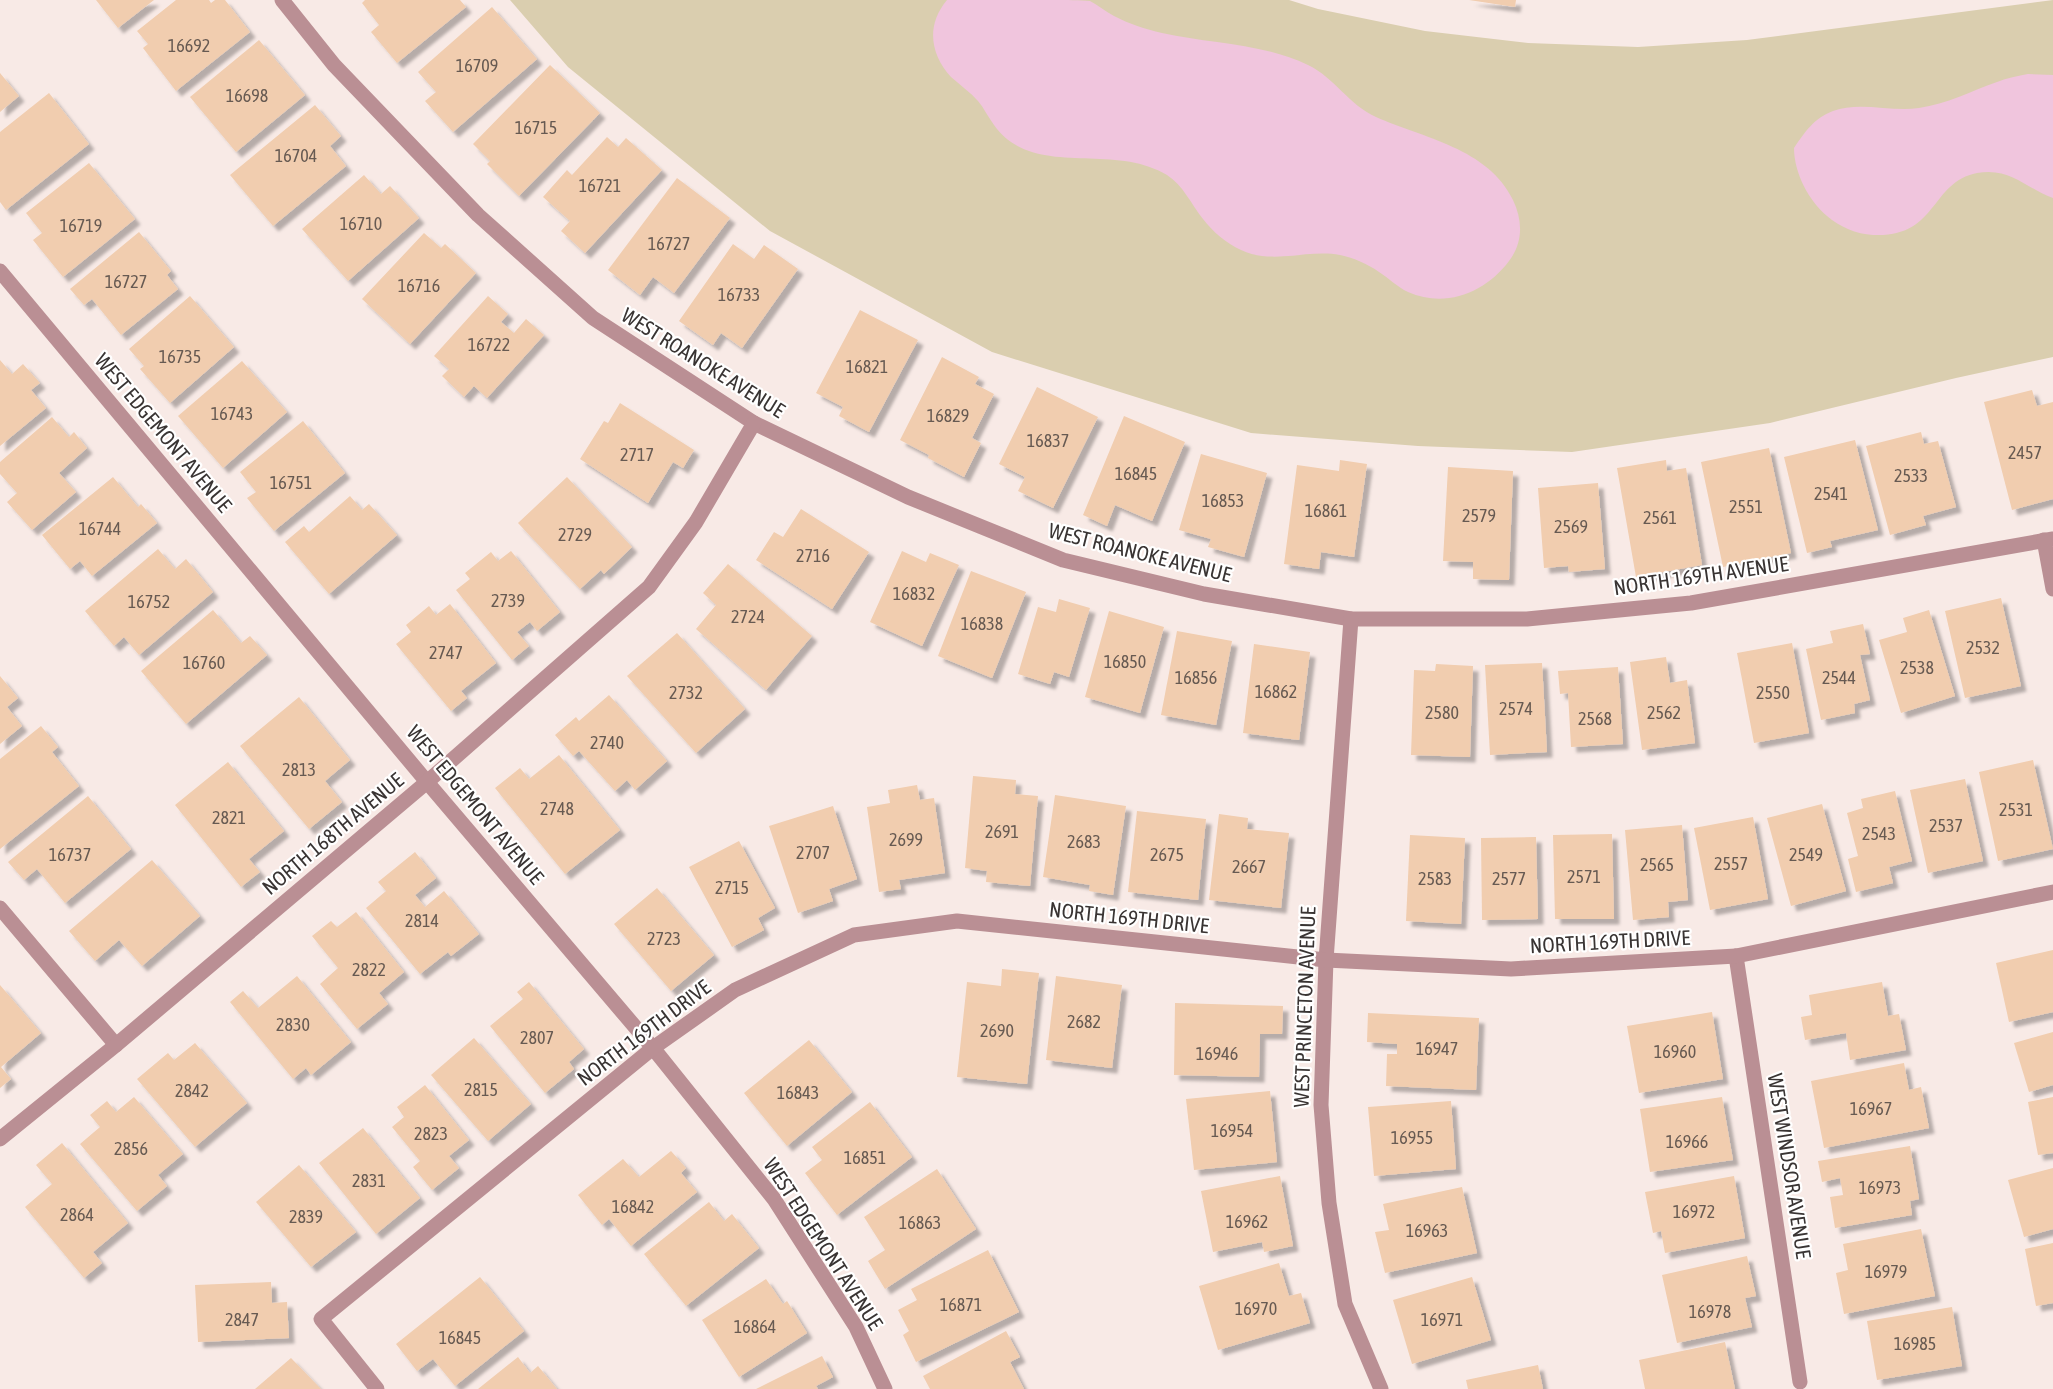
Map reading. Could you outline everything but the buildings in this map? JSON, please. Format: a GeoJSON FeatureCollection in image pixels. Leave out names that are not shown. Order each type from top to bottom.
{"type":"FeatureCollection","features":[{"type":"Feature","properties":{"kind":"street","name":"WEST ROANOKE AVENUE"},"geometry":{"type":"LineString","coordinates":[[282,0],[334,65],[478,215],[593,318],[754,423],[908,497],[1063,560],[1204,594],[1351,619]]}},
{"type":"Feature","properties":{"kind":"street","name":"WEST EDGEMONT AVENUE"},"geometry":{"type":"LineString","coordinates":[[0,272],[653,1048],[774,1199],[856,1327],[885,1389]]}},
{"type":"Feature","properties":{"kind":"street","name":"NORTH 168TH AVENUE"},"geometry":{"type":"LineString","coordinates":[[0,1139],[116,1045],[427,782],[649,587],[696,522],[754,423]]}},
{"type":"Feature","properties":{"kind":"street","name":"NORTH 169TH AVENUE"},"geometry":{"type":"LineString","coordinates":[[1351,619],[1527,619],[1691,603],[2049,539]]}},
{"type":"Feature","properties":{"kind":"street"},"geometry":{"type":"LineString","coordinates":[[2049,539],[2053,589]]}},
{"type":"Feature","properties":{"kind":"street","name":"WEST PRINCETON AVENUE"},"geometry":{"type":"LineString","coordinates":[[1351,619],[1326,960],[1321,1105],[1329,1203],[1345,1304],[1381,1389]]}},
{"type":"Feature","properties":{"kind":"street","name":"NORTH 169TH DRIVE"},"geometry":{"type":"LineString","coordinates":[[377,1389],[321,1318],[653,1048],[735,990],[854,935],[957,921],[1326,960],[1511,969],[1736,956],[2053,892]]}},
{"type":"Feature","properties":{"kind":"street"},"geometry":{"type":"LineString","coordinates":[[0,908],[116,1045]]}},
{"type":"Feature","properties":{"kind":"street","name":"WEST WINDSOR AVENUE"},"geometry":{"type":"LineString","coordinates":[[1736,956],[1800,1382]]}},
{"type":"Feature","properties":{"kind":"shaded area"},"geometry":{"type":"Polygon","coordinates":[[[510,0],[1289,0],[1318,9],[1425,31],[1528,43],[1638,47],[1747,40],[2053,0],[2053,357],[1770,423],[1572,452],[1418,446],[1251,433],[992,352],[770,231],[568,67],[510,0]]]}},
{"type":"Feature","properties":{"kind":"shaded area"},"geometry":{"type":"Polygon","coordinates":[[[947,0],[1090,1],[1120,19],[1149,30],[1255,48],[1308,65],[1318,70],[1366,112],[1453,147],[1488,168],[1502,182],[1519,216],[1520,232],[1514,254],[1500,272],[1477,289],[1451,298],[1437,299],[1408,292],[1370,266],[1345,256],[1315,254],[1278,257],[1241,250],[1225,241],[1211,228],[1182,189],[1167,175],[1145,165],[1122,161],[1051,156],[1030,151],[1010,142],[994,125],[978,101],[951,77],[939,59],[933,39],[934,29],[940,10],[947,0]]]}},
{"type":"Feature","properties":{"kind":"shaded area"},"geometry":{"type":"Polygon","coordinates":[[[2028,74],[2053,75],[2053,198],[2009,176],[1989,172],[1977,173],[1962,178],[1950,187],[1922,219],[1910,228],[1894,234],[1873,235],[1843,227],[1832,220],[1814,203],[1804,186],[1797,167],[1794,148],[1810,126],[1826,114],[1853,107],[1919,108],[1949,100],[2012,77],[2028,74]]]}}]}
